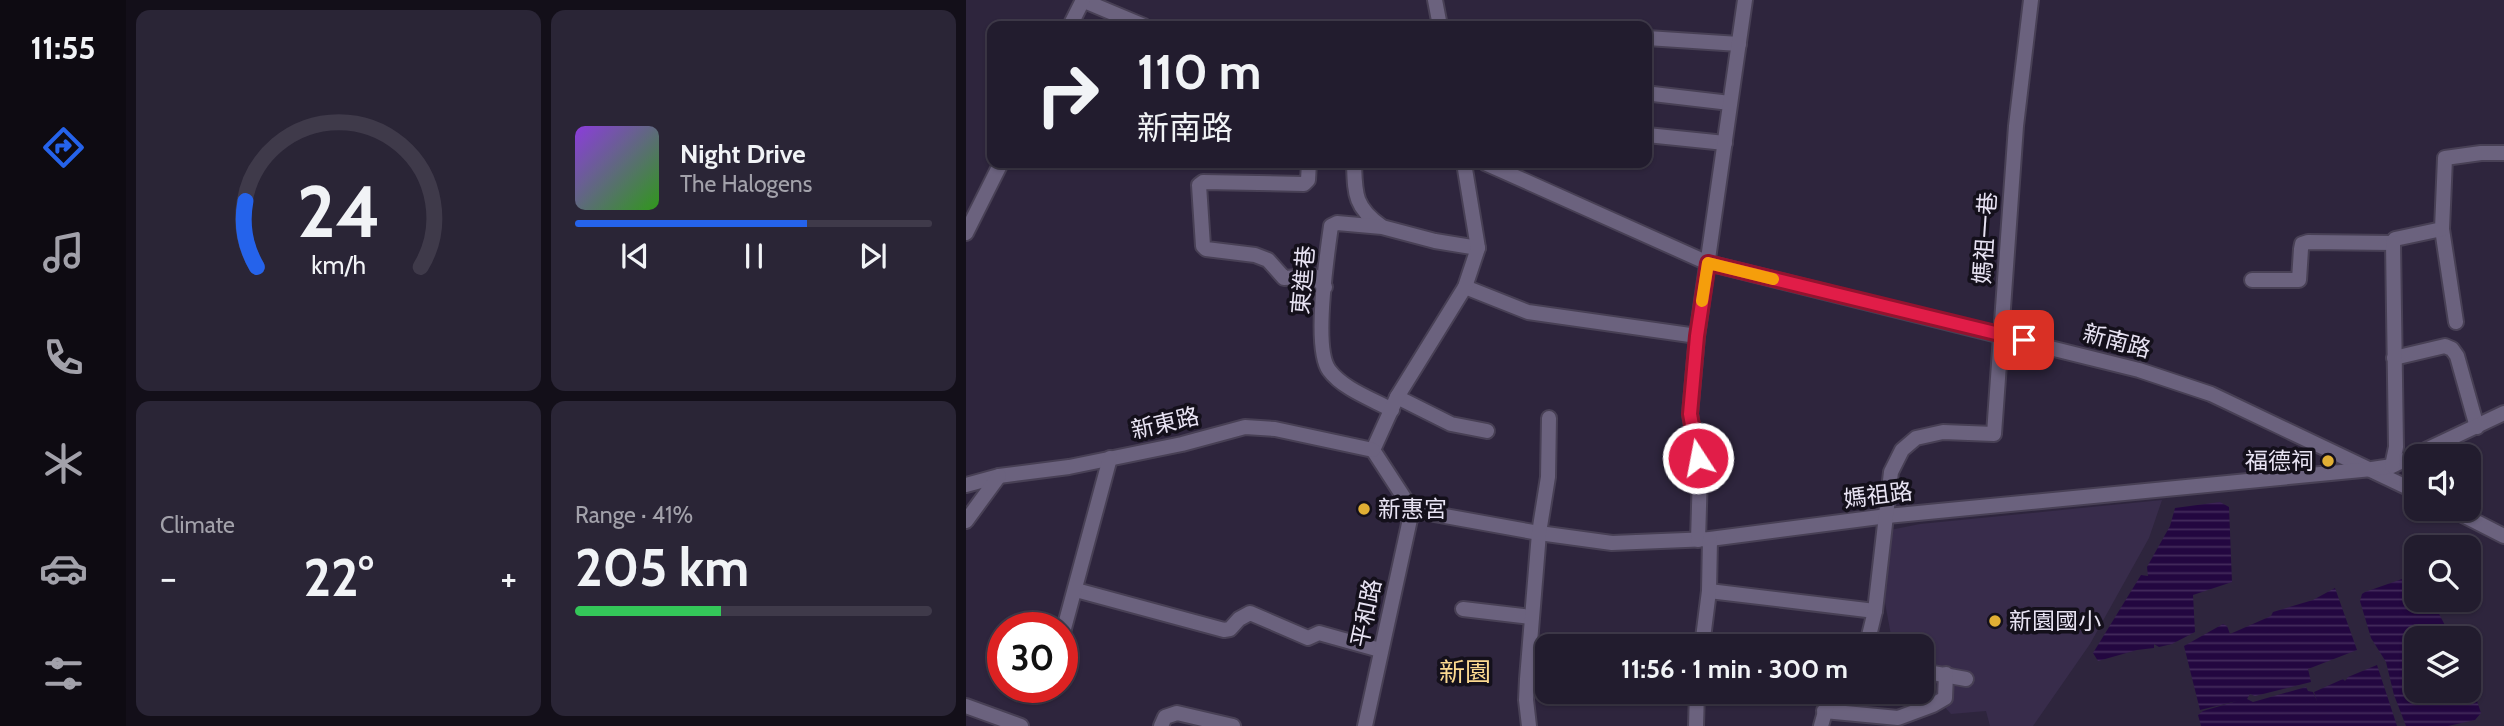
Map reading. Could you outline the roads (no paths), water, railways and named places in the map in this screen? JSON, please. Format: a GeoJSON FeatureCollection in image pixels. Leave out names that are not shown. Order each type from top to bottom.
{"type":"FeatureCollection","features":[{"type":"Feature","properties":{"kind":"street"},"geometry":{"type":"LineString","coordinates":[[1072,21],[1082,0],[1132,21]]}},
{"type":"Feature","properties":{"kind":"street"},"geometry":{"type":"LineString","coordinates":[[1435,0],[1439,21]]}},
{"type":"Feature","properties":{"kind":"street"},"geometry":{"type":"LineString","coordinates":[[1704,634],[1709,591],[1700,474],[1690,414],[1697,336],[1745,0]]}},
{"type":"Feature","properties":{"kind":"street","name":"媽祖一巷"},"geometry":{"type":"LineString","coordinates":[[1869,634],[1875,611],[1891,472],[1902,450],[1916,438],[1943,432],[1993,434],[2016,126],[2031,0]]}},
{"type":"Feature","properties":{"kind":"street"},"geometry":{"type":"LineString","coordinates":[[1652,38],[1738,44]]}},
{"type":"Feature","properties":{"kind":"street"},"geometry":{"type":"LineString","coordinates":[[1653,94],[1730,103]]}},
{"type":"Feature","properties":{"kind":"street"},"geometry":{"type":"LineString","coordinates":[[1652,136],[1725,143]]}},
{"type":"Feature","properties":{"kind":"street"},"geometry":{"type":"LineString","coordinates":[[2456,322],[2442,229],[2445,158],[2504,153]]}},
{"type":"Feature","properties":{"kind":"street"},"geometry":{"type":"LineString","coordinates":[[966,233],[998,168]]}},
{"type":"Feature","properties":{"kind":"street"},"geometry":{"type":"LineString","coordinates":[[1309,168],[1308,180],[1304,184],[1203,182],[1199,185],[1203,246],[1206,249],[1255,254],[1269,260],[1284,278],[1314,276],[1325,287]]}},
{"type":"Feature","properties":{"kind":"street"},"geometry":{"type":"LineString","coordinates":[[1354,168],[1356,193],[1360,205],[1367,216],[1382,227]]}},
{"type":"Feature","properties":{"kind":"street"},"geometry":{"type":"LineString","coordinates":[[1412,510],[1373,450],[1394,404],[1465,287],[1479,248],[1465,168]]}},
{"type":"Feature","properties":{"kind":"street","name":"新南路"},"geometry":{"type":"LineString","coordinates":[[1496,168],[1708,263],[2139,370],[2211,394],[2372,469]]}},
{"type":"Feature","properties":{"kind":"street","name":"東進巷"},"geometry":{"type":"LineString","coordinates":[[1479,248],[1436,242],[1382,227],[1337,223],[1331,226],[1321,327],[1324,361],[1328,369],[1352,388],[1451,424],[1487,430]]}},
{"type":"Feature","properties":{"kind":"street"},"geometry":{"type":"LineString","coordinates":[[2392,466],[2396,447],[2393,243],[2395,239],[2404,236],[2442,229]]}},
{"type":"Feature","properties":{"kind":"street"},"geometry":{"type":"LineString","coordinates":[[2252,280],[2300,280],[2302,244],[2308,242],[2393,243]]}},
{"type":"Feature","properties":{"kind":"street"},"geometry":{"type":"LineString","coordinates":[[1465,287],[1528,312],[1697,336]]}},
{"type":"Feature","properties":{"kind":"street"},"geometry":{"type":"LineString","coordinates":[[2394,358],[2445,346],[2452,349],[2457,356],[2477,427]]}},
{"type":"Feature","properties":{"kind":"street","name":"媽祖路"},"geometry":{"type":"LineString","coordinates":[[1412,510],[1612,543],[1704,539],[1886,516],[2392,466],[2504,413]]}},
{"type":"Feature","properties":{"kind":"street"},"geometry":{"type":"LineString","coordinates":[[1529,726],[1525,700],[1539,533],[1548,477],[1549,418]]}},
{"type":"Feature","properties":{"kind":"street","name":"新東路"},"geometry":{"type":"LineString","coordinates":[[966,485],[999,476],[1069,467],[1182,444],[1245,427],[1275,429],[1373,450]]}},
{"type":"Feature","properties":{"kind":"street"},"geometry":{"type":"LineString","coordinates":[[1069,612],[1110,458]]}},
{"type":"Feature","properties":{"kind":"street"},"geometry":{"type":"LineString","coordinates":[[2372,469],[2404,485]]}},
{"type":"Feature","properties":{"kind":"street"},"geometry":{"type":"LineString","coordinates":[[966,521],[999,476]]}},
{"type":"Feature","properties":{"kind":"street","name":"平和路"},"geometry":{"type":"LineString","coordinates":[[1365,726],[1412,510]]}},
{"type":"Feature","properties":{"kind":"street"},"geometry":{"type":"LineString","coordinates":[[2475,521],[2504,536]]}},
{"type":"Feature","properties":{"kind":"street"},"geometry":{"type":"LineString","coordinates":[[1076,590],[1230,629],[1239,619],[1250,613],[1308,638],[1319,633],[1380,650]]}},
{"type":"Feature","properties":{"kind":"street"},"geometry":{"type":"LineString","coordinates":[[1709,591],[1875,611]]}},
{"type":"Feature","properties":{"kind":"street"},"geometry":{"type":"LineString","coordinates":[[1463,609],[1531,617]]}},
{"type":"Feature","properties":{"kind":"street"},"geometry":{"type":"LineString","coordinates":[[1934,672],[1966,679]]}},
{"type":"Feature","properties":{"kind":"street"},"geometry":{"type":"LineString","coordinates":[[1824,711],[1898,718],[1945,698],[1946,674]]}},
{"type":"Feature","properties":{"kind":"street"},"geometry":{"type":"LineString","coordinates":[[1696,726],[1697,704]]}},
{"type":"Feature","properties":{"kind":"street"},"geometry":{"type":"LineString","coordinates":[[1821,726],[1826,704]]}},
{"type":"Feature","properties":{"kind":"street"},"geometry":{"type":"LineString","coordinates":[[966,706],[1021,726]]}},
{"type":"Feature","properties":{"kind":"street"},"geometry":{"type":"LineString","coordinates":[[1161,726],[1166,717],[1177,713],[1233,726]]}},
{"type":"Feature","properties":{"kind":"place","name":"福德祠"},"geometry":{"type":"Point","coordinates":[2328,461]}},
{"type":"Feature","properties":{"kind":"place","name":"新惠宮"},"geometry":{"type":"Point","coordinates":[1364,509]}},
{"type":"Feature","properties":{"kind":"place","name":"新園國小"},"geometry":{"type":"Point","coordinates":[1995,621]}},
{"type":"Feature","properties":{"kind":"district","name":"新園"},"geometry":{"type":"Point","coordinates":[1465,672]}}]}
